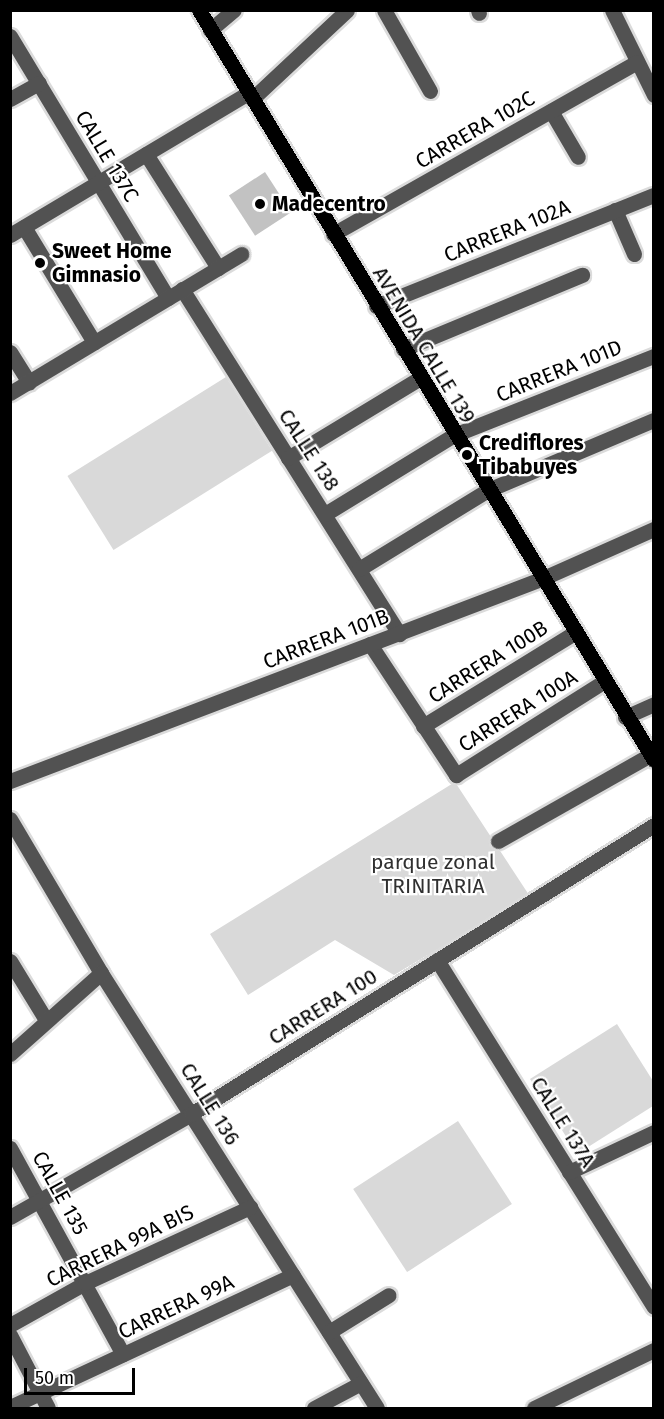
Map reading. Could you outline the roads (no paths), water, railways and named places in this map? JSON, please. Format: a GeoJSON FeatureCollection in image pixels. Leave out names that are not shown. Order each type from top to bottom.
{"type":"FeatureCollection","features":[{"type":"Feature","properties":{"kind":"main road","name":"AVENIDA CALLE 139"},"geometry":{"type":"LineString","coordinates":[[198,10],[603,682],[652,758]]}},
{"type":"Feature","properties":{"kind":"street"},"geometry":{"type":"LineString","coordinates":[[210,30],[234,10]]}},
{"type":"Feature","properties":{"kind":"street"},"geometry":{"type":"LineString","coordinates":[[94,342],[17,231],[146,154],[250,96],[347,10]]}},
{"type":"Feature","properties":{"kind":"street"},"geometry":{"type":"LineString","coordinates":[[384,10],[430,91]]}},
{"type":"Feature","properties":{"kind":"street"},"geometry":{"type":"LineString","coordinates":[[612,10],[654,95]]}},
{"type":"Feature","properties":{"kind":"street","name":"CALLE 137C"},"geometry":{"type":"LineString","coordinates":[[10,36],[168,298]]}},
{"type":"Feature","properties":{"kind":"street","name":"CARRERA 102C"},"geometry":{"type":"LineString","coordinates":[[333,234],[637,62]]}},
{"type":"Feature","properties":{"kind":"street"},"geometry":{"type":"LineString","coordinates":[[10,99],[39,83]]}},
{"type":"Feature","properties":{"kind":"street"},"geometry":{"type":"LineString","coordinates":[[551,111],[578,157]]}},
{"type":"Feature","properties":{"kind":"street"},"geometry":{"type":"LineString","coordinates":[[146,154],[218,268]]}},
{"type":"Feature","properties":{"kind":"street","name":"CARRERA 102A"},"geometry":{"type":"LineString","coordinates":[[376,306],[654,195]]}},
{"type":"Feature","properties":{"kind":"street"},"geometry":{"type":"LineString","coordinates":[[615,210],[634,255]]}},
{"type":"Feature","properties":{"kind":"street"},"geometry":{"type":"LineString","coordinates":[[10,393],[242,254]]}},
{"type":"Feature","properties":{"kind":"street"},"geometry":{"type":"LineString","coordinates":[[403,349],[582,275]]}},
{"type":"Feature","properties":{"kind":"street","name":"CALLE 138"},"geometry":{"type":"LineString","coordinates":[[182,289],[399,634]]}},
{"type":"Feature","properties":{"kind":"street"},"geometry":{"type":"LineString","coordinates":[[10,352],[29,382]]}},
{"type":"Feature","properties":{"kind":"street","name":"CARRERA 101D"},"geometry":{"type":"LineString","coordinates":[[325,514],[454,435],[654,356]]}},
{"type":"Feature","properties":{"kind":"street"},"geometry":{"type":"LineString","coordinates":[[288,458],[420,378]]}},
{"type":"Feature","properties":{"kind":"street"},"geometry":{"type":"LineString","coordinates":[[359,569],[488,490],[654,420]]}},
{"type":"Feature","properties":{"kind":"street","name":"CARRERA 101B"},"geometry":{"type":"LineString","coordinates":[[10,781],[541,579],[654,529]]}},
{"type":"Feature","properties":{"kind":"street","name":"CARRERA 100B"},"geometry":{"type":"LineString","coordinates":[[423,726],[574,633]]}},
{"type":"Feature","properties":{"kind":"street"},"geometry":{"type":"LineString","coordinates":[[370,644],[423,726]]}},
{"type":"Feature","properties":{"kind":"street","name":"CARRERA 100A"},"geometry":{"type":"LineString","coordinates":[[423,726],[456,775],[603,682]]}},
{"type":"Feature","properties":{"kind":"street"},"geometry":{"type":"LineString","coordinates":[[625,717],[654,704]]}},
{"type":"Feature","properties":{"kind":"street"},"geometry":{"type":"LineString","coordinates":[[498,841],[652,758]]}},
{"type":"Feature","properties":{"kind":"street","name":"CALLE 136"},"geometry":{"type":"LineString","coordinates":[[10,819],[17,845],[378,1408]]}},
{"type":"Feature","properties":{"kind":"street","name":"CARRERA 100"},"geometry":{"type":"LineString","coordinates":[[10,1217],[191,1114],[654,825]]}},
{"type":"Feature","properties":{"kind":"street","name":"CALLE 137A"},"geometry":{"type":"LineString","coordinates":[[437,960],[654,1307]]}},
{"type":"Feature","properties":{"kind":"street"},"geometry":{"type":"LineString","coordinates":[[10,961],[46,1020]]}},
{"type":"Feature","properties":{"kind":"street"},"geometry":{"type":"LineString","coordinates":[[10,1054],[101,973]]}},
{"type":"Feature","properties":{"kind":"street"},"geometry":{"type":"LineString","coordinates":[[569,1172],[654,1132]]}},
{"type":"Feature","properties":{"kind":"street","name":"CALLE 135"},"geometry":{"type":"LineString","coordinates":[[10,1148],[123,1354]]}},
{"type":"Feature","properties":{"kind":"street","name":"CARRERA 99A BIS"},"geometry":{"type":"LineString","coordinates":[[10,1325],[85,1283],[250,1207]]}},
{"type":"Feature","properties":{"kind":"street","name":"CARRERA 99A"},"geometry":{"type":"LineString","coordinates":[[10,1407],[293,1275]]}},
{"type":"Feature","properties":{"kind":"street"},"geometry":{"type":"LineString","coordinates":[[330,1332],[389,1295]]}},
{"type":"Feature","properties":{"kind":"street"},"geometry":{"type":"LineString","coordinates":[[10,1335],[48,1408]]}},
{"type":"Feature","properties":{"kind":"street"},"geometry":{"type":"LineString","coordinates":[[534,1408],[654,1350]]}},
{"type":"Feature","properties":{"kind":"street"},"geometry":{"type":"LineString","coordinates":[[314,1408],[361,1383]]}},
{"type":"Feature","properties":{"kind":"place","name":"Madecentro"},"geometry":{"type":"Point","coordinates":[260,204]}},
{"type":"Feature","properties":{"kind":"place","name":"Sweet Home Gimnasio"},"geometry":{"type":"Point","coordinates":[40,263]}},
{"type":"Feature","properties":{"kind":"place","name":"Crediflores Tibabuyes"},"geometry":{"type":"Point","coordinates":[467,455]}},
{"type":"Feature","properties":{"kind":"park label","name":"parque zonal TRINITARIA"},"geometry":{"type":"Point","coordinates":[433,874]}}]}
